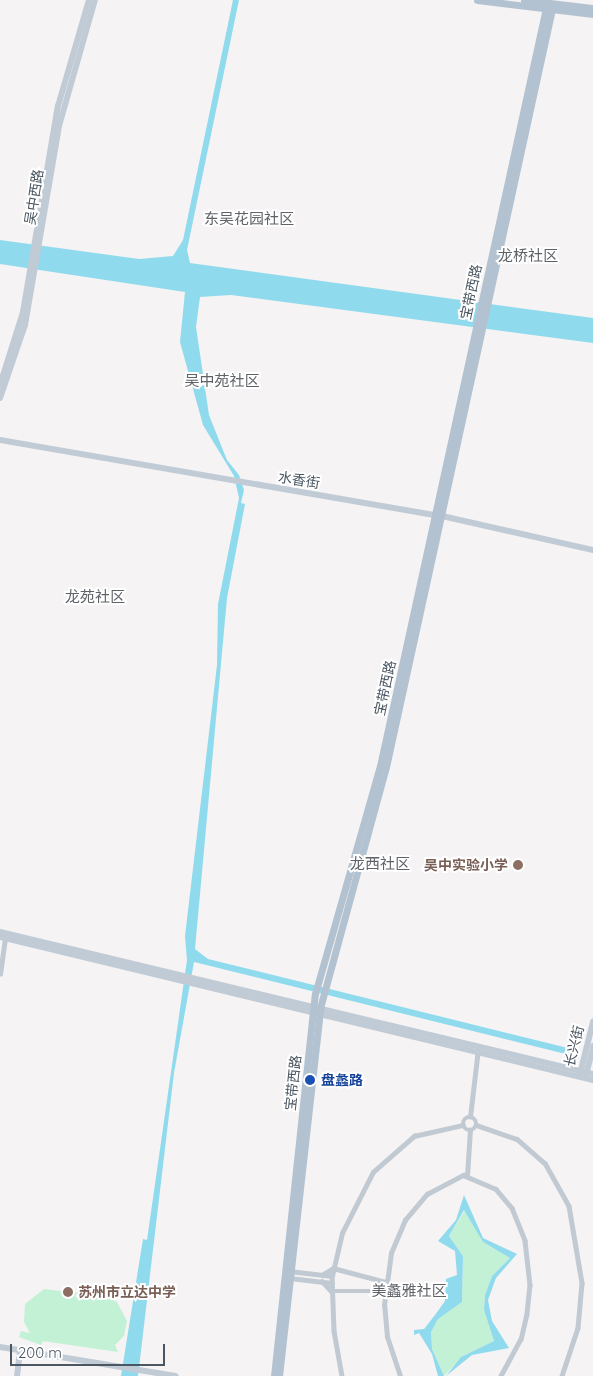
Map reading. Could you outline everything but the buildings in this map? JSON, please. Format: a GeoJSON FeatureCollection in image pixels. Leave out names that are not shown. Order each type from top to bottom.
{"type":"FeatureCollection","features":[{"type":"Feature","properties":{"kind":"main road","name":"吴中西路"},"geometry":{"type":"LineString","coordinates":[[0,398],[20,342],[58,106],[89,0]]}},
{"type":"Feature","properties":{"kind":"main road","name":"吴中西路"},"geometry":{"type":"LineString","coordinates":[[36,242],[63,108],[95,0]]}},
{"type":"Feature","properties":{"kind":"main road"},"geometry":{"type":"LineString","coordinates":[[477,0],[593,8]]}},
{"type":"Feature","properties":{"kind":"main road"},"geometry":{"type":"LineString","coordinates":[[524,0],[593,14]]}},
{"type":"Feature","properties":{"kind":"main road","name":"宝带西路"},"geometry":{"type":"LineString","coordinates":[[316,1010],[324,996],[386,767],[550,4]]}},
{"type":"Feature","properties":{"kind":"main road","name":"吴中西路"},"geometry":{"type":"LineString","coordinates":[[0,385],[19,329],[32,274]]}},
{"type":"Feature","properties":{"kind":"main road","name":"水香街"},"geometry":{"type":"LineString","coordinates":[[0,440],[243,484],[439,515],[593,550]]}},
{"type":"Feature","properties":{"kind":"main road","name":"宝带西路"},"geometry":{"type":"LineString","coordinates":[[279,1376],[316,1010],[315,994],[380,766],[439,515]]}},
{"type":"Feature","properties":{"kind":"main road"},"geometry":{"type":"LineString","coordinates":[[3,935],[585,1075],[593,1080]]}},
{"type":"Feature","properties":{"kind":"main road","name":"长兴街"},"geometry":{"type":"LineString","coordinates":[[585,1075],[593,1022]]}},
{"type":"Feature","properties":{"kind":"main road","name":"长兴街"},"geometry":{"type":"LineString","coordinates":[[585,1075],[593,1046]]}},
{"type":"Feature","properties":{"kind":"main road","name":"宝带西路"},"geometry":{"type":"LineString","coordinates":[[274,1376],[289,1274]]}},
{"type":"Feature","properties":{"kind":"main road"},"geometry":{"type":"LineString","coordinates":[[0,1347],[176,1376]]}},
{"type":"Feature","properties":{"kind":"main road"},"geometry":{"type":"LineString","coordinates":[[17,1376],[20,1351]]}},
{"type":"Feature","properties":{"kind":"street"},"geometry":{"type":"LineString","coordinates":[[0,974],[3,935]]}},
{"type":"Feature","properties":{"kind":"street"},"geometry":{"type":"LineString","coordinates":[[342,1376],[332,1276],[351,1211],[386,1158],[414,1136],[463,1125],[470,1117],[478,1049]]}},
{"type":"Feature","properties":{"kind":"street"},"geometry":{"type":"LineString","coordinates":[[470,1117],[476,1126]]}},
{"type":"Feature","properties":{"kind":"street"},"geometry":{"type":"LineString","coordinates":[[463,1125],[470,1130]]}},
{"type":"Feature","properties":{"kind":"street"},"geometry":{"type":"LineString","coordinates":[[470,1130],[476,1126],[501,1131],[532,1151],[555,1177],[569,1206],[582,1283],[578,1328],[562,1376]]}},
{"type":"Feature","properties":{"kind":"street"},"geometry":{"type":"LineString","coordinates":[[467,1176],[470,1130]]}},
{"type":"Feature","properties":{"kind":"street"},"geometry":{"type":"LineString","coordinates":[[400,1376],[387,1337],[385,1291],[397,1236],[415,1207],[437,1184],[467,1176],[486,1182],[505,1199],[521,1225],[528,1256],[528,1314],[521,1339],[501,1376]]}},
{"type":"Feature","properties":{"kind":"street"},"geometry":{"type":"LineString","coordinates":[[322,1276],[333,1268]]}},
{"type":"Feature","properties":{"kind":"street"},"geometry":{"type":"LineString","coordinates":[[333,1268],[386,1282]]}},
{"type":"Feature","properties":{"kind":"street"},"geometry":{"type":"LineString","coordinates":[[289,1274],[332,1276]]}},
{"type":"Feature","properties":{"kind":"street"},"geometry":{"type":"LineString","coordinates":[[289,1274],[332,1283]]}},
{"type":"Feature","properties":{"kind":"street"},"geometry":{"type":"LineString","coordinates":[[322,1282],[332,1291],[385,1291]]}},
{"type":"Feature","properties":{"kind":"green space"},"geometry":{"type":"Polygon","coordinates":[[[465,1210],[483,1242],[510,1258],[492,1276],[485,1295],[484,1310],[494,1341],[463,1356],[444,1376],[432,1349],[431,1332],[438,1319],[462,1302],[463,1256],[449,1236],[465,1210]]]}},
{"type":"Feature","properties":{"kind":"green space"},"geometry":{"type":"Polygon","coordinates":[[[44,1289],[104,1296],[117,1302],[127,1321],[124,1336],[115,1345],[118,1352],[43,1341],[41,1345],[19,1337],[21,1331],[30,1333],[24,1322],[25,1304],[44,1289]]]}},
{"type":"Feature","properties":{"kind":"water"},"geometry":{"type":"Polygon","coordinates":[[[233,0],[239,0],[187,250],[190,263],[593,318],[593,343],[231,295],[200,297],[196,327],[209,415],[227,460],[239,475],[244,490],[241,503],[245,504],[227,598],[195,949],[208,959],[572,1049],[570,1055],[194,962],[174,1073],[138,1376],[121,1376],[143,1239],[147,1240],[187,960],[185,936],[217,665],[218,604],[239,498],[234,476],[203,425],[180,342],[185,292],[0,264],[0,240],[139,259],[173,256],[183,240],[233,0]]]}},
{"type":"Feature","properties":{"kind":"water"},"geometry":{"type":"Polygon","coordinates":[[[464,1195],[483,1238],[517,1254],[496,1278],[488,1300],[492,1321],[509,1348],[472,1355],[446,1376],[461,1357],[494,1341],[484,1310],[485,1295],[492,1276],[510,1258],[483,1242],[464,1210],[449,1236],[463,1256],[462,1302],[438,1319],[431,1332],[432,1349],[444,1376],[438,1376],[432,1354],[419,1333],[414,1335],[414,1330],[424,1329],[435,1315],[445,1301],[446,1279],[457,1275],[455,1251],[438,1241],[456,1220],[464,1195]]]}},
{"type":"Feature","properties":{"kind":"place","name":"吴中实验小学"},"geometry":{"type":"Point","coordinates":[518,865]}},
{"type":"Feature","properties":{"kind":"place","name":"盘蠡路"},"geometry":{"type":"Point","coordinates":[310,1080]}},
{"type":"Feature","properties":{"kind":"place","name":"苏州市立达中学"},"geometry":{"type":"Point","coordinates":[68,1292]}},
{"type":"Feature","properties":{"kind":"district","name":"东吴花园社区"},"geometry":{"type":"Point","coordinates":[249,219]}},
{"type":"Feature","properties":{"kind":"district","name":"龙桥社区"},"geometry":{"type":"Point","coordinates":[528,256]}},
{"type":"Feature","properties":{"kind":"district","name":"吴中苑社区"},"geometry":{"type":"Point","coordinates":[222,381]}},
{"type":"Feature","properties":{"kind":"district","name":"龙苑社区"},"geometry":{"type":"Point","coordinates":[95,597]}},
{"type":"Feature","properties":{"kind":"district","name":"龙西社区"},"geometry":{"type":"Point","coordinates":[380,864]}},
{"type":"Feature","properties":{"kind":"district","name":"美蠡雅社区"},"geometry":{"type":"Point","coordinates":[409,1291]}}]}
